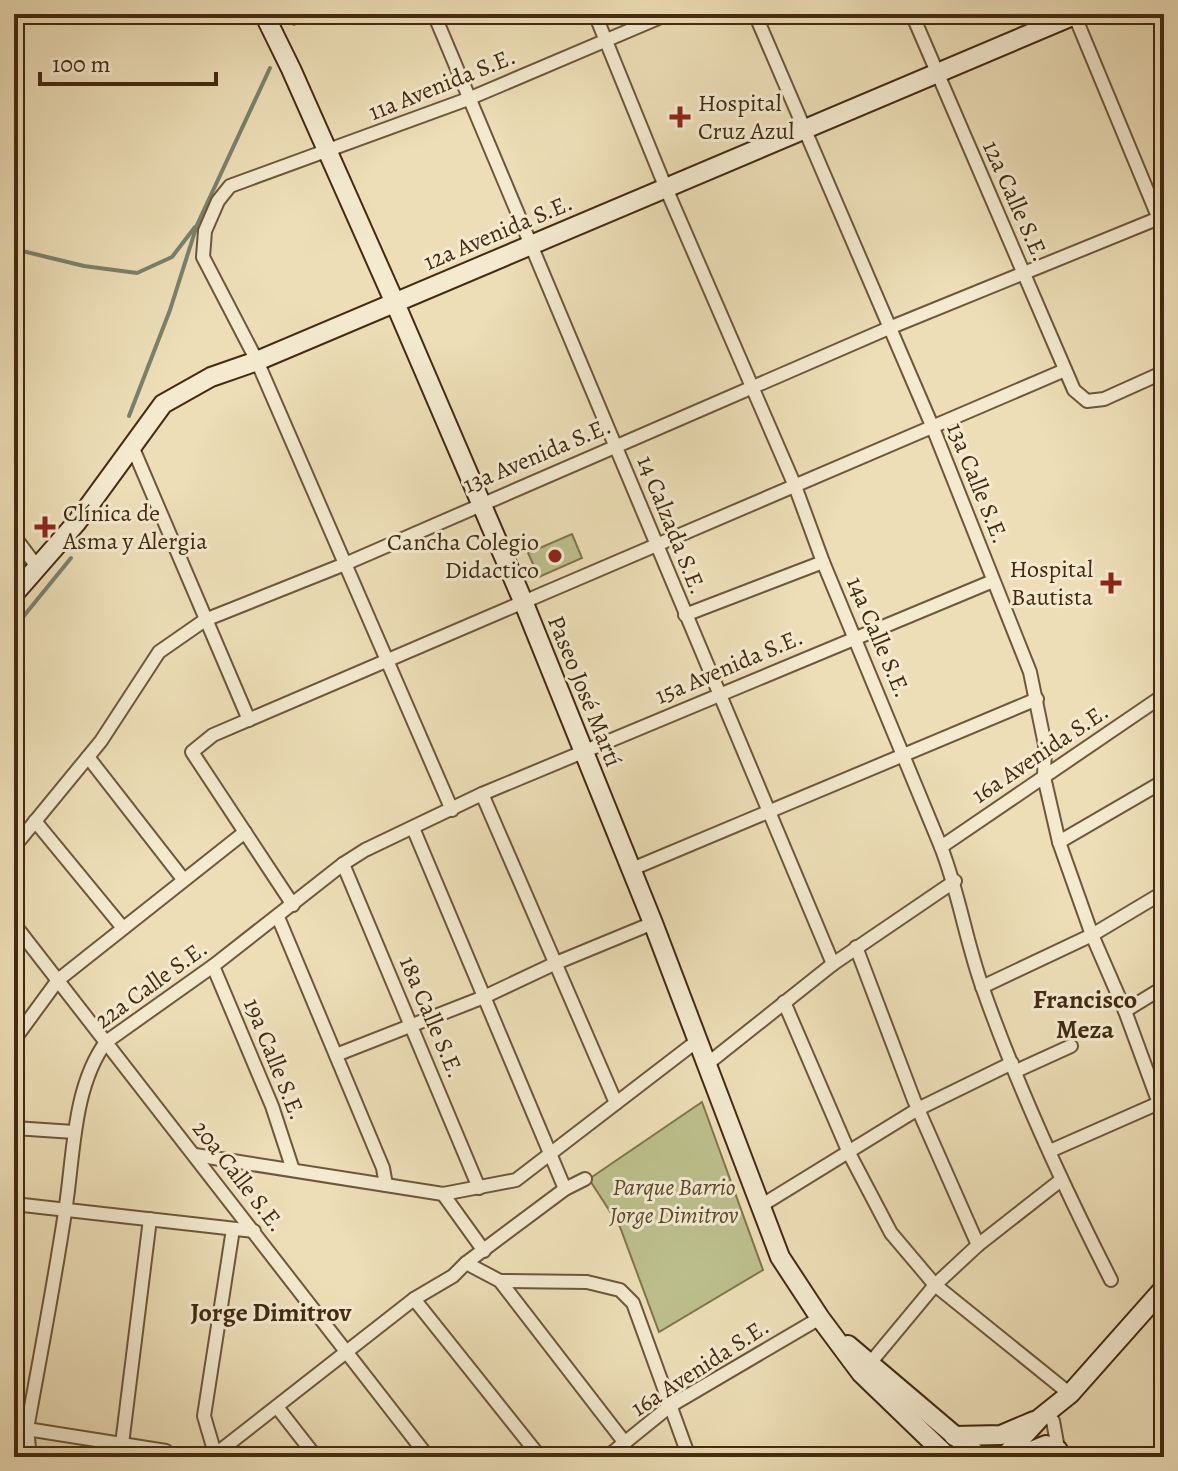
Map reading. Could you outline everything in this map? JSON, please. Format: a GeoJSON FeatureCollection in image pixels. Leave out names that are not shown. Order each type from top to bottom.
{"type":"FeatureCollection","features":[{"type":"Feature","properties":{"kind":"main road","name":"Paseo José Martí"},"geometry":{"type":"LineString","coordinates":[[264,14],[395,303],[523,601],[632,869],[780,1257],[861,1373],[947,1456]]}},
{"type":"Feature","properties":{"kind":"main road","name":"Paseo José Martí"},"geometry":{"type":"LineString","coordinates":[[277,14],[291,69]]}},
{"type":"Feature","properties":{"kind":"main road","name":"12a Avenida S.E."},"geometry":{"type":"LineString","coordinates":[[14,594],[77,522],[163,404],[174,397],[211,377],[257,361],[1076,14]]}},
{"type":"Feature","properties":{"kind":"main road"},"geometry":{"type":"LineString","coordinates":[[1023,1456],[1062,1398],[1070,1394],[1164,1288]]}},
{"type":"Feature","properties":{"kind":"main road","name":"Paseo José Martí"},"geometry":{"type":"LineString","coordinates":[[825,1325],[980,1457]]}},
{"type":"Feature","properties":{"kind":"main road"},"geometry":{"type":"LineString","coordinates":[[954,1436],[1001,1435],[1047,1420]]}},
{"type":"Feature","properties":{"kind":"main road"},"geometry":{"type":"LineString","coordinates":[[1004,1457],[1047,1420]]}},
{"type":"Feature","properties":{"kind":"main road"},"geometry":{"type":"LineString","coordinates":[[1023,1456],[1046,1445],[1059,1453]]}},
{"type":"Feature","properties":{"kind":"street","name":"14 Calzada S.E."},"geometry":{"type":"LineString","coordinates":[[434,14],[833,964]]}},
{"type":"Feature","properties":{"kind":"street","name":"14a Calle S.E."},"geometry":{"type":"LineString","coordinates":[[595,14],[665,186],[795,486],[823,562],[955,881],[982,987],[1014,1067],[1061,1180],[1111,1280]]}},
{"type":"Feature","properties":{"kind":"street","name":"11a Avenida S.E."},"geometry":{"type":"LineString","coordinates":[[257,361],[203,257],[205,231],[218,201],[230,186],[468,99],[668,14]]}},
{"type":"Feature","properties":{"kind":"street","name":"13a Calle S.E."},"geometry":{"type":"LineString","coordinates":[[755,14],[933,428],[1030,672],[1045,745],[1044,777],[1059,842],[1164,1117]]}},
{"type":"Feature","properties":{"kind":"street","name":"12a Calle S.E."},"geometry":{"type":"LineString","coordinates":[[912,14],[1074,390],[1087,401],[1104,399],[1164,372]]}},
{"type":"Feature","properties":{"kind":"street"},"geometry":{"type":"LineString","coordinates":[[1076,14],[1162,221]]}},
{"type":"Feature","properties":{"kind":"street","name":"13a Avenida S.E."},"geometry":{"type":"LineString","coordinates":[[14,847],[88,757],[159,652],[205,620],[345,564],[889,328],[1162,221]]}},
{"type":"Feature","properties":{"kind":"street"},"geometry":{"type":"LineString","coordinates":[[257,361],[452,810]]}},
{"type":"Feature","properties":{"kind":"street"},"geometry":{"type":"LineString","coordinates":[[293,905],[192,752],[213,735],[1065,370]]}},
{"type":"Feature","properties":{"kind":"street"},"geometry":{"type":"LineString","coordinates":[[132,446],[249,720]]}},
{"type":"Feature","properties":{"kind":"street"},"geometry":{"type":"LineString","coordinates":[[14,536],[38,568]]}},
{"type":"Feature","properties":{"kind":"street"},"geometry":{"type":"LineString","coordinates":[[685,615],[823,562]]}},
{"type":"Feature","properties":{"kind":"street","name":"15a Avenida S.E."},"geometry":{"type":"LineString","coordinates":[[413,828],[482,794],[993,581]]}},
{"type":"Feature","properties":{"kind":"street","name":"16a Avenida S.E."},"geometry":{"type":"LineString","coordinates":[[941,847],[1164,695]]}},
{"type":"Feature","properties":{"kind":"street"},"geometry":{"type":"LineString","coordinates":[[632,869],[1037,699]]}},
{"type":"Feature","properties":{"kind":"street"},"geometry":{"type":"LineString","coordinates":[[88,757],[183,879]]}},
{"type":"Feature","properties":{"kind":"street"},"geometry":{"type":"LineString","coordinates":[[1059,842],[1164,781]]}},
{"type":"Feature","properties":{"kind":"street"},"geometry":{"type":"LineString","coordinates":[[482,794],[616,1103]]}},
{"type":"Feature","properties":{"kind":"street"},"geometry":{"type":"LineString","coordinates":[[35,821],[123,928]]}},
{"type":"Feature","properties":{"kind":"street"},"geometry":{"type":"LineString","coordinates":[[413,828],[565,1189]]}},
{"type":"Feature","properties":{"kind":"street","name":"22a Calle S.E."},"geometry":{"type":"LineString","coordinates":[[30,1457],[20,1428],[66,1210],[74,1132],[93,1059],[106,1042],[213,966],[343,864],[413,828]]}},
{"type":"Feature","properties":{"kind":"street"},"geometry":{"type":"LineString","coordinates":[[14,1040],[58,980],[245,832]]}},
{"type":"Feature","properties":{"kind":"street","name":"18a Calle S.E."},"geometry":{"type":"LineString","coordinates":[[343,864],[479,1188]]}},
{"type":"Feature","properties":{"kind":"street"},"geometry":{"type":"LineString","coordinates":[[706,1065],[856,947],[955,881]]}},
{"type":"Feature","properties":{"kind":"street"},"geometry":{"type":"LineString","coordinates":[[982,987],[1092,935],[1164,892]]}},
{"type":"Feature","properties":{"kind":"street"},"geometry":{"type":"LineString","coordinates":[[278,917],[383,1168],[386,1185]]}},
{"type":"Feature","properties":{"kind":"street"},"geometry":{"type":"LineString","coordinates":[[336,1055],[484,997],[653,923]]}},
{"type":"Feature","properties":{"kind":"street","name":"20a Calle S.E."},"geometry":{"type":"LineString","coordinates":[[14,924],[254,1231],[344,1353],[428,1457]]}},
{"type":"Feature","properties":{"kind":"street"},"geometry":{"type":"LineString","coordinates":[[856,947],[918,1109],[978,1245]]}},
{"type":"Feature","properties":{"kind":"street","name":"19a Calle S.E."},"geometry":{"type":"LineString","coordinates":[[213,966],[272,1106],[293,1170]]}},
{"type":"Feature","properties":{"kind":"street"},"geometry":{"type":"LineString","coordinates":[[1125,1011],[1164,987]]}},
{"type":"Feature","properties":{"kind":"street"},"geometry":{"type":"LineString","coordinates":[[784,1002],[848,1150],[891,1233],[935,1285],[1070,1394]]}},
{"type":"Feature","properties":{"kind":"street"},"geometry":{"type":"LineString","coordinates":[[195,1155],[443,1194],[516,1180],[697,1041]]}},
{"type":"Feature","properties":{"kind":"street"},"geometry":{"type":"LineString","coordinates":[[759,1207],[918,1109],[1071,1046]]}},
{"type":"Feature","properties":{"kind":"street"},"geometry":{"type":"LineString","coordinates":[[1050,1151],[1159,1103]]}},
{"type":"Feature","properties":{"kind":"street"},"geometry":{"type":"LineString","coordinates":[[14,1128],[74,1132]]}},
{"type":"Feature","properties":{"kind":"street"},"geometry":{"type":"LineString","coordinates":[[233,1229],[204,1416],[214,1456],[414,1299],[453,1276],[565,1189],[585,1179]]}},
{"type":"Feature","properties":{"kind":"street"},"geometry":{"type":"LineString","coordinates":[[871,1362],[935,1285],[978,1245],[1061,1180]]}},
{"type":"Feature","properties":{"kind":"street"},"geometry":{"type":"LineString","coordinates":[[443,1194],[484,1251]]}},
{"type":"Feature","properties":{"kind":"street"},"geometry":{"type":"LineString","coordinates":[[14,1204],[254,1231]]}},
{"type":"Feature","properties":{"kind":"street"},"geometry":{"type":"LineString","coordinates":[[122,1444],[150,1219]]}},
{"type":"Feature","properties":{"kind":"street"},"geometry":{"type":"LineString","coordinates":[[466,1263],[500,1281],[625,1443]]}},
{"type":"Feature","properties":{"kind":"street"},"geometry":{"type":"LineString","coordinates":[[500,1281],[587,1282],[620,1290],[633,1303],[689,1457]]}},
{"type":"Feature","properties":{"kind":"street"},"geometry":{"type":"LineString","coordinates":[[414,1299],[540,1457]]}},
{"type":"Feature","properties":{"kind":"street","name":"16a Avenida S.E."},"geometry":{"type":"LineString","coordinates":[[607,1457],[670,1406],[825,1325]]}},
{"type":"Feature","properties":{"kind":"street"},"geometry":{"type":"LineString","coordinates":[[277,1407],[316,1457]]}},
{"type":"Feature","properties":{"kind":"street"},"geometry":{"type":"LineString","coordinates":[[1047,1420],[1059,1453]]}},
{"type":"Feature","properties":{"kind":"street"},"geometry":{"type":"LineString","coordinates":[[20,1428],[166,1451],[170,1457]]}},
{"type":"Feature","properties":{"kind":"green space","name":"Cancha Colegio Didactico"},"geometry":{"type":"Polygon","coordinates":[[[572,534],[582,558],[539,577],[528,553],[572,534]]]}},
{"type":"Feature","properties":{"kind":"green space","name":"Parque Barrio Jorge Dimitrov"},"geometry":{"type":"Polygon","coordinates":[[[702,1102],[763,1270],[659,1332],[620,1227],[589,1179],[702,1102]]]}},
{"type":"Feature","properties":{"kind":"waterway"},"geometry":{"type":"LineString","coordinates":[[294,24],[298,14]]}},
{"type":"Feature","properties":{"kind":"waterway"},"geometry":{"type":"LineString","coordinates":[[129,416],[170,310],[197,225],[270,68]]}},
{"type":"Feature","properties":{"kind":"waterway"},"geometry":{"type":"LineString","coordinates":[[14,249],[84,266],[137,273],[172,257],[195,227]]}},
{"type":"Feature","properties":{"kind":"waterway"},"geometry":{"type":"LineString","coordinates":[[14,628],[71,558]]}},
{"type":"Feature","properties":{"kind":"place","name":"Hospital Cruz Azul"},"geometry":{"type":"Point","coordinates":[680,117]}},
{"type":"Feature","properties":{"kind":"place","name":"Clínica de Asma y Alergia"},"geometry":{"type":"Point","coordinates":[45,527]}},
{"type":"Feature","properties":{"kind":"place","name":"Cancha Colegio Didactico"},"geometry":{"type":"Point","coordinates":[555,556]}},
{"type":"Feature","properties":{"kind":"place","name":"Hospital Bautista"},"geometry":{"type":"Point","coordinates":[1111,583]}},
{"type":"Feature","properties":{"kind":"district","name":"Francisco Meza"},"geometry":{"type":"Point","coordinates":[1085,1014]}},
{"type":"Feature","properties":{"kind":"district","name":"Jorge Dimitrov"},"geometry":{"type":"Point","coordinates":[271,1312]}}]}
